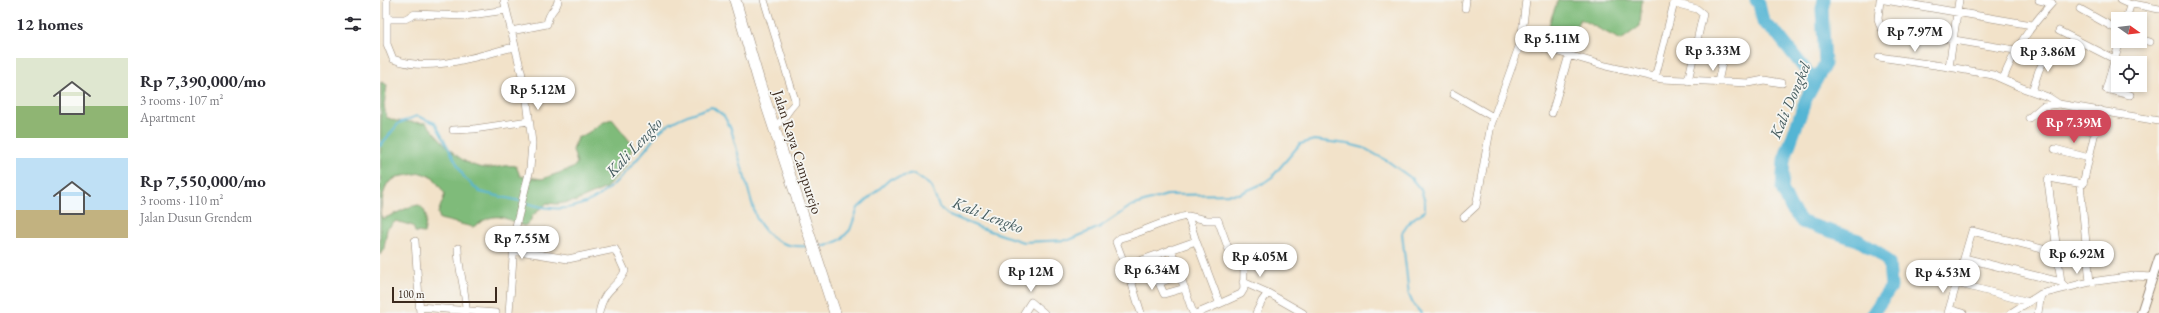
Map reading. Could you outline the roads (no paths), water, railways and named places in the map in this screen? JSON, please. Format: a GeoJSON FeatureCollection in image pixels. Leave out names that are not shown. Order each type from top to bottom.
{"type":"FeatureCollection","features":[{"type":"Feature","properties":{"kind":"main road","name":"Jalan Raya Campurejo"},"geometry":{"type":"LineString","coordinates":[[735,0],[774,127],[835,313]]}},
{"type":"Feature","properties":{"kind":"street"},"geometry":{"type":"LineString","coordinates":[[387,0],[387,44],[393,59],[405,62],[433,63],[461,60],[515,47]]}},
{"type":"Feature","properties":{"kind":"street"},"geometry":{"type":"LineString","coordinates":[[504,0],[526,92],[532,143],[530,168],[524,196],[520,205],[513,250],[509,313]]}},
{"type":"Feature","properties":{"kind":"street"},"geometry":{"type":"LineString","coordinates":[[510,29],[547,24],[549,14],[558,5],[558,0]]}},
{"type":"Feature","properties":{"kind":"street"},"geometry":{"type":"LineString","coordinates":[[764,0],[795,100],[795,103],[788,110],[785,119],[774,127]]}},
{"type":"Feature","properties":{"kind":"street"},"geometry":{"type":"LineString","coordinates":[[1465,8],[1466,0]]}},
{"type":"Feature","properties":{"kind":"street"},"geometry":{"type":"LineString","coordinates":[[1464,217],[1476,206],[1493,117],[1521,41],[1526,0]]}},
{"type":"Feature","properties":{"kind":"street"},"geometry":{"type":"LineString","coordinates":[[1880,0],[1878,19],[1881,28],[2015,50]]}},
{"type":"Feature","properties":{"kind":"street"},"geometry":{"type":"LineString","coordinates":[[1885,0],[2032,25]]}},
{"type":"Feature","properties":{"kind":"street"},"geometry":{"type":"LineString","coordinates":[[1948,68],[1959,0]]}},
{"type":"Feature","properties":{"kind":"street"},"geometry":{"type":"LineString","coordinates":[[2039,0],[2054,1]]}},
{"type":"Feature","properties":{"kind":"street"},"geometry":{"type":"LineString","coordinates":[[2120,0],[2131,5],[2159,9]]}},
{"type":"Feature","properties":{"kind":"street"},"geometry":{"type":"LineString","coordinates":[[2003,78],[2015,50],[2032,25],[2054,1]]}},
{"type":"Feature","properties":{"kind":"street"},"geometry":{"type":"LineString","coordinates":[[1655,78],[1674,2],[1697,8],[1703,13],[1688,81]]}},
{"type":"Feature","properties":{"kind":"street"},"geometry":{"type":"LineString","coordinates":[[2128,12],[2131,5]]}},
{"type":"Feature","properties":{"kind":"street"},"geometry":{"type":"LineString","coordinates":[[387,19],[406,19],[415,14],[464,16],[506,10]]}},
{"type":"Feature","properties":{"kind":"street"},"geometry":{"type":"LineString","coordinates":[[2080,10],[2111,26]]}},
{"type":"Feature","properties":{"kind":"street"},"geometry":{"type":"LineString","coordinates":[[2059,31],[2111,59]]}},
{"type":"Feature","properties":{"kind":"street"},"geometry":{"type":"LineString","coordinates":[[1521,41],[1655,78],[1688,81],[1749,83],[1764,80],[1782,84]]}},
{"type":"Feature","properties":{"kind":"street"},"geometry":{"type":"LineString","coordinates":[[1718,82],[1726,44]]}},
{"type":"Feature","properties":{"kind":"street"},"geometry":{"type":"LineString","coordinates":[[2032,91],[2050,49]]}},
{"type":"Feature","properties":{"kind":"street"},"geometry":{"type":"LineString","coordinates":[[1552,113],[1569,55]]}},
{"type":"Feature","properties":{"kind":"street"},"geometry":{"type":"LineString","coordinates":[[1879,57],[1993,75],[2003,78],[2008,83],[2048,97],[2058,104]]}},
{"type":"Feature","properties":{"kind":"street"},"geometry":{"type":"LineString","coordinates":[[2111,73],[2106,89],[2111,90]]}},
{"type":"Feature","properties":{"kind":"street"},"geometry":{"type":"LineString","coordinates":[[2118,92],[2130,95]]}},
{"type":"Feature","properties":{"kind":"street"},"geometry":{"type":"LineString","coordinates":[[1453,94],[1493,117]]}},
{"type":"Feature","properties":{"kind":"street"},"geometry":{"type":"LineString","coordinates":[[2029,118],[2043,106],[2058,104],[2159,121]]}},
{"type":"Feature","properties":{"kind":"street"},"geometry":{"type":"LineString","coordinates":[[2066,288],[2061,282],[2048,182],[2049,178],[2083,184],[2100,110]]}},
{"type":"Feature","properties":{"kind":"street"},"geometry":{"type":"LineString","coordinates":[[453,130],[474,129],[529,121]]}},
{"type":"Feature","properties":{"kind":"street"},"geometry":{"type":"LineString","coordinates":[[2063,123],[2095,132]]}},
{"type":"Feature","properties":{"kind":"street"},"geometry":{"type":"LineString","coordinates":[[2055,149],[2089,158]]}},
{"type":"Feature","properties":{"kind":"street"},"geometry":{"type":"LineString","coordinates":[[2080,184],[2090,282]]}},
{"type":"Feature","properties":{"kind":"street"},"geometry":{"type":"LineString","coordinates":[[1188,216],[1219,304]]}},
{"type":"Feature","properties":{"kind":"street"},"geometry":{"type":"LineString","coordinates":[[1128,265],[1124,263],[1116,242],[1120,238],[1163,224],[1172,219],[1188,216],[1207,220],[1218,220],[1234,264],[1243,280],[1244,289],[1241,294],[1198,313]]}},
{"type":"Feature","properties":{"kind":"street"},"geometry":{"type":"LineString","coordinates":[[1963,313],[1949,311],[1971,232],[1973,231],[2058,253]]}},
{"type":"Feature","properties":{"kind":"street"},"geometry":{"type":"LineString","coordinates":[[415,241],[419,310],[496,313]]}},
{"type":"Feature","properties":{"kind":"street"},"geometry":{"type":"LineString","coordinates":[[1128,265],[1196,241]]}},
{"type":"Feature","properties":{"kind":"street"},"geometry":{"type":"LineString","coordinates":[[458,248],[458,265],[466,296],[466,311]]}},
{"type":"Feature","properties":{"kind":"street"},"geometry":{"type":"LineString","coordinates":[[513,250],[568,259],[615,249],[625,272],[623,277],[604,296],[599,313]]}},
{"type":"Feature","properties":{"kind":"street"},"geometry":{"type":"LineString","coordinates":[[1171,249],[1193,313]]}},
{"type":"Feature","properties":{"kind":"street"},"geometry":{"type":"LineString","coordinates":[[1964,258],[2061,282]]}},
{"type":"Feature","properties":{"kind":"street"},"geometry":{"type":"LineString","coordinates":[[2141,313],[2159,258]]}},
{"type":"Feature","properties":{"kind":"street"},"geometry":{"type":"LineString","coordinates":[[1128,265],[1127,268],[1141,313]]}},
{"type":"Feature","properties":{"kind":"street"},"geometry":{"type":"LineString","coordinates":[[1180,275],[1159,283],[1164,294],[1185,288]]}},
{"type":"Feature","properties":{"kind":"street"},"geometry":{"type":"LineString","coordinates":[[2011,313],[2041,294],[2090,282],[2134,276],[2153,277]]}},
{"type":"Feature","properties":{"kind":"street"},"geometry":{"type":"LineString","coordinates":[[1243,280],[1304,313]]}},
{"type":"Feature","properties":{"kind":"street"},"geometry":{"type":"LineString","coordinates":[[1956,283],[2029,302]]}},
{"type":"Feature","properties":{"kind":"street"},"geometry":{"type":"LineString","coordinates":[[1256,313],[1268,293]]}},
{"type":"Feature","properties":{"kind":"street"},"geometry":{"type":"LineString","coordinates":[[2038,313],[2041,294]]}},
{"type":"Feature","properties":{"kind":"street"},"geometry":{"type":"LineString","coordinates":[[1024,313],[1031,302],[1044,313]]}},
{"type":"Feature","properties":{"kind":"waterway"},"geometry":{"type":"LineString","coordinates":[[1756,0],[1759,4],[1763,22],[1778,35],[1808,73],[1817,79]]}},
{"type":"Feature","properties":{"kind":"waterway","name":"Kali Dongkel"},"geometry":{"type":"LineString","coordinates":[[1824,0],[1822,9],[1825,64],[1806,99],[1784,160],[1782,189],[1791,208],[1802,222],[1858,240],[1879,253],[1889,263],[1891,287],[1873,313]]}},
{"type":"Feature","properties":{"kind":"waterway","name":"Kali Lengko"},"geometry":{"type":"LineString","coordinates":[[524,202],[544,207],[562,208],[579,206],[593,199],[607,190],[632,165],[662,129],[670,123],[712,107],[724,116],[731,129],[756,217],[761,225],[771,237],[784,244],[792,246],[809,246]]}},
{"type":"Feature","properties":{"kind":"waterway","name":"Kali Lengko"},"geometry":{"type":"LineString","coordinates":[[380,146],[399,123],[417,116],[435,123],[464,177],[480,192],[520,201]]}},
{"type":"Feature","properties":{"kind":"waterway","name":"Kali Lengko"},"geometry":{"type":"LineString","coordinates":[[818,246],[826,246],[840,240],[850,230],[858,208],[890,179],[914,174],[931,186],[939,207],[947,214],[978,227],[1023,242],[1069,240],[1100,227],[1131,206],[1167,195],[1239,194],[1262,184],[1272,177],[1300,144],[1314,140],[1348,144],[1364,148],[1389,162],[1411,178],[1421,190],[1425,202],[1425,211],[1411,220],[1402,233],[1409,295],[1413,304],[1421,313]]}}]}
